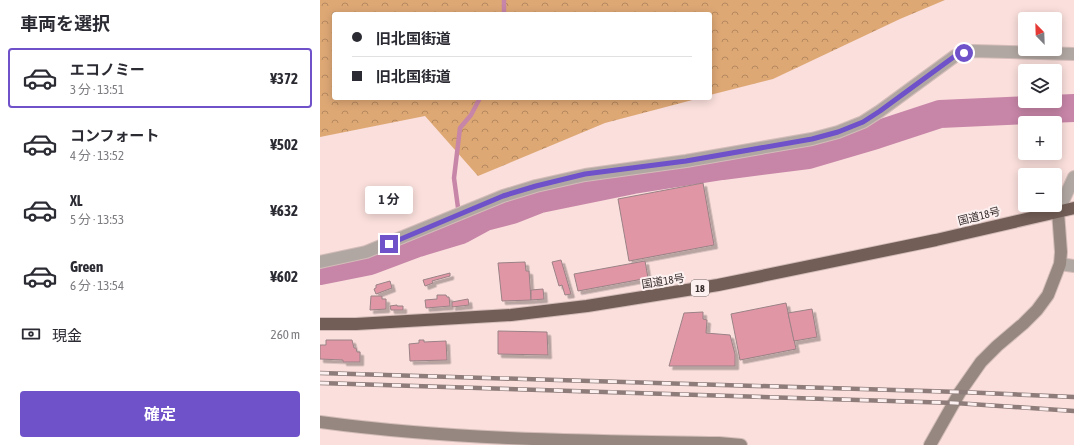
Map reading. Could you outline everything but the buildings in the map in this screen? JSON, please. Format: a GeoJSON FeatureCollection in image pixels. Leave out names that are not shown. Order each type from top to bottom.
{"type":"FeatureCollection","features":[{"type":"Feature","properties":{"kind":"highway","name":"国道18号"},"geometry":{"type":"LineString","coordinates":[[1062,211],[1074,208]]}},
{"type":"Feature","properties":{"kind":"highway","name":"国道18号"},"geometry":{"type":"LineString","coordinates":[[320,324],[511,315],[594,305],[718,285],[936,240],[1058,212]]}},
{"type":"Feature","properties":{"kind":"street"},"geometry":{"type":"LineString","coordinates":[[320,262],[366,252],[503,196],[536,186],[585,174],[686,161],[812,139],[838,132],[863,122],[880,111],[955,56],[973,51],[1074,54]]}},
{"type":"Feature","properties":{"kind":"street"},"geometry":{"type":"LineString","coordinates":[[1062,203],[1074,177]]}},
{"type":"Feature","properties":{"kind":"street"},"geometry":{"type":"LineString","coordinates":[[930,445],[960,392],[981,362],[1037,310],[1048,295],[1060,264],[1061,252],[1058,212]]}},
{"type":"Feature","properties":{"kind":"street"},"geometry":{"type":"LineString","coordinates":[[1060,264],[1074,266]]}},
{"type":"Feature","properties":{"kind":"street"},"geometry":{"type":"LineString","coordinates":[[320,422],[456,441],[550,440],[719,443],[741,445]]}},
{"type":"Feature","properties":{"kind":"green space"},"geometry":{"type":"Polygon","coordinates":[[[320,0],[945,0],[900,19],[773,79],[712,94],[712,12],[332,12],[332,100],[692,100],[605,123],[478,176],[425,116],[320,137],[320,0]]]}},
{"type":"Feature","properties":{"kind":"waterway"},"geometry":{"type":"LineString","coordinates":[[504,0],[504,12]]}},
{"type":"Feature","properties":{"kind":"waterway"},"geometry":{"type":"LineString","coordinates":[[461,230],[454,178],[460,128],[471,115],[479,100]]}},
{"type":"Feature","properties":{"kind":"waterway"},"geometry":{"type":"LineString","coordinates":[[320,271],[370,261],[418,243],[461,230],[485,217],[512,210],[540,199],[633,180],[722,166],[808,155],[940,114],[1074,108]]}},
{"type":"Feature","properties":{"kind":"railway"},"geometry":{"type":"LineString","coordinates":[[320,373],[960,392],[1074,397]]}},
{"type":"Feature","properties":{"kind":"railway"},"geometry":{"type":"LineString","coordinates":[[320,383],[955,403],[1074,411]]}},
{"type":"Feature","properties":{"kind":"route"},"geometry":{"type":"LineString","coordinates":[[389,244],[503,196],[536,186],[585,174],[686,161],[812,139],[838,132],[863,122],[955,56],[964,53]]}}]}
